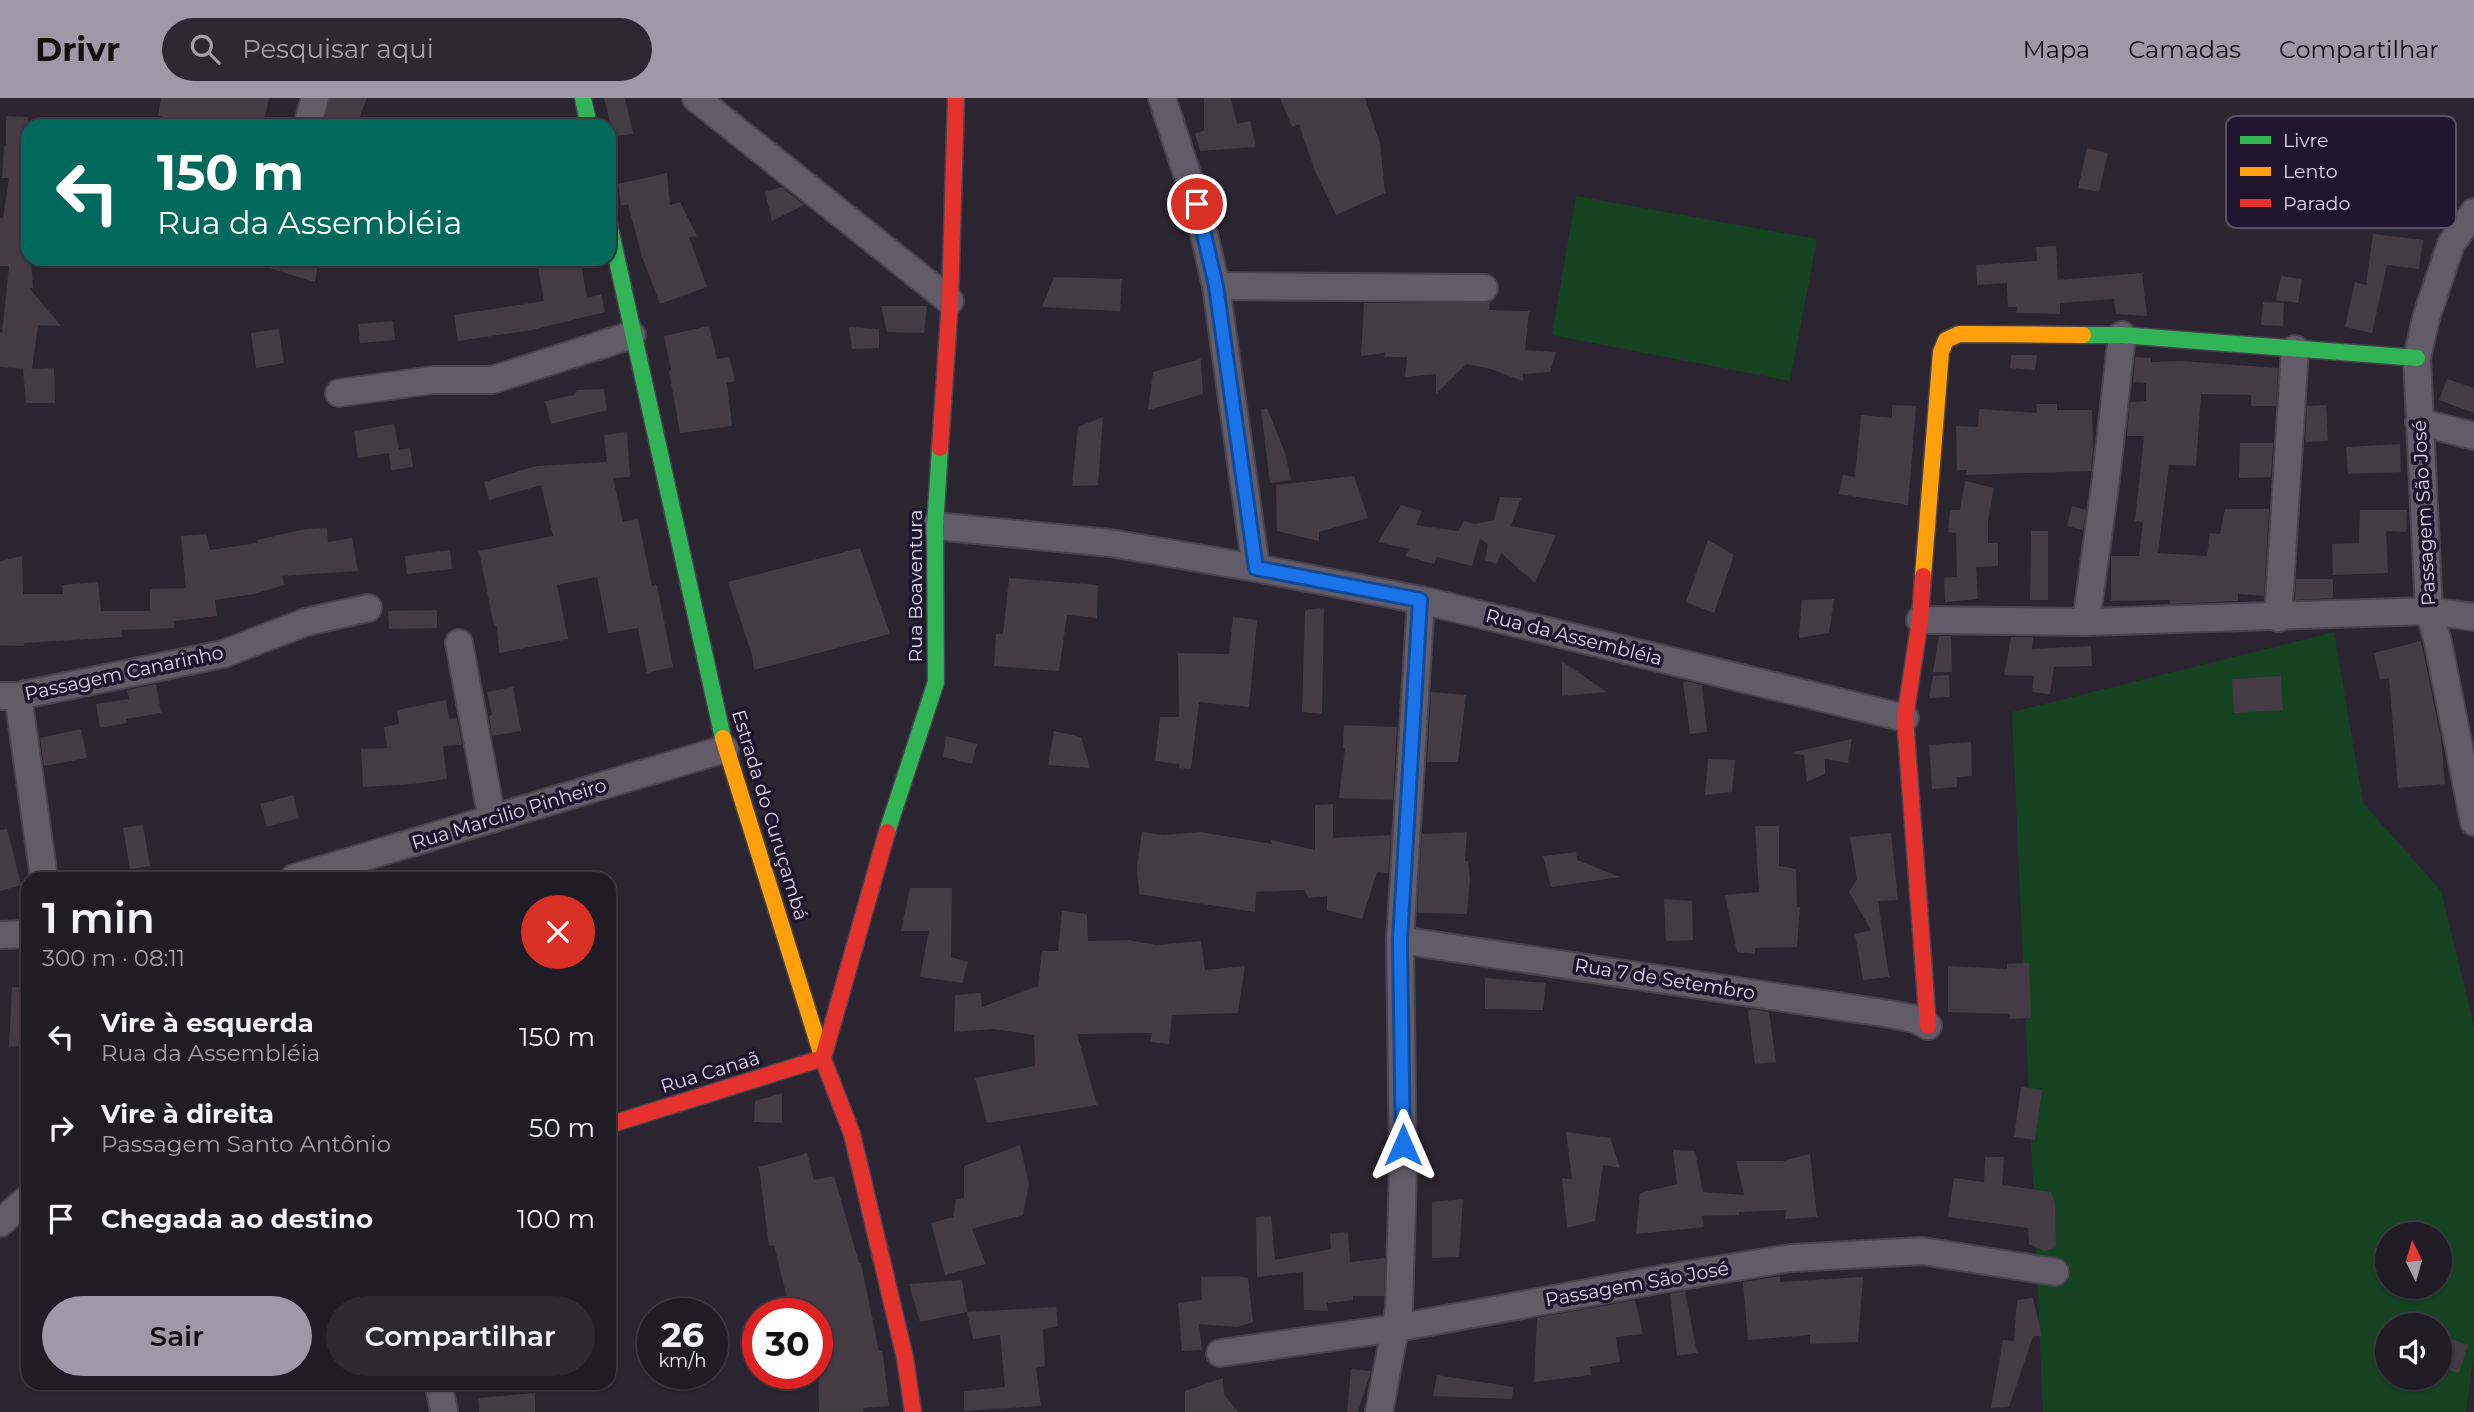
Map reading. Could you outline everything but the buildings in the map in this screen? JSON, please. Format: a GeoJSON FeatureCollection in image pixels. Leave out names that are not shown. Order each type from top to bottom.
{"type":"FeatureCollection","features":[{"type":"Feature","properties":{"kind":"street"},"geometry":{"type":"LineString","coordinates":[[309,119],[315,98]]}},
{"type":"Feature","properties":{"kind":"street"},"geometry":{"type":"LineString","coordinates":[[583,98],[588,119]]}},
{"type":"Feature","properties":{"kind":"street"},"geometry":{"type":"LineString","coordinates":[[696,98],[950,301]]}},
{"type":"Feature","properties":{"kind":"street","name":"Rua Boaventura"},"geometry":{"type":"LineString","coordinates":[[823,1058],[893,811],[913,758],[936,682],[935,526],[950,301],[956,98]]}},
{"type":"Feature","properties":{"kind":"street"},"geometry":{"type":"LineString","coordinates":[[1162,98],[1197,204],[1216,286],[1256,568]]}},
{"type":"Feature","properties":{"kind":"street","name":"Passagem São José"},"geometry":{"type":"LineString","coordinates":[[2474,212],[2463,247],[2426,318],[2417,358],[2429,611],[2438,642],[2474,822]]}},
{"type":"Feature","properties":{"kind":"street","name":"Estrada do Curuçambá"},"geometry":{"type":"LineString","coordinates":[[616,258],[725,749],[823,1058],[852,1134],[905,1358],[912,1412]]}},
{"type":"Feature","properties":{"kind":"street"},"geometry":{"type":"LineString","coordinates":[[1216,286],[1484,288]]}},
{"type":"Feature","properties":{"kind":"street"},"geometry":{"type":"LineString","coordinates":[[1928,1026],[1905,718],[1920,620],[1941,352],[1946,340],[1959,334],[2122,335],[2417,358]]}},
{"type":"Feature","properties":{"kind":"street"},"geometry":{"type":"LineString","coordinates":[[340,393],[433,380],[492,380],[632,335]]}},
{"type":"Feature","properties":{"kind":"street"},"geometry":{"type":"LineString","coordinates":[[2086,622],[2122,335]]}},
{"type":"Feature","properties":{"kind":"street"},"geometry":{"type":"LineString","coordinates":[[2278,618],[2295,349]]}},
{"type":"Feature","properties":{"kind":"street"},"geometry":{"type":"LineString","coordinates":[[2419,422],[2474,436]]}},
{"type":"Feature","properties":{"kind":"street","name":"Rua da Assembléia"},"geometry":{"type":"LineString","coordinates":[[935,526],[1110,543],[1420,600],[1905,718]]}},
{"type":"Feature","properties":{"kind":"street"},"geometry":{"type":"LineString","coordinates":[[1379,1412],[1397,1328],[1403,1169],[1400,940],[1420,600]]}},
{"type":"Feature","properties":{"kind":"street","name":"Passagem Canarinho"},"geometry":{"type":"LineString","coordinates":[[9,696],[223,654],[306,622],[368,608]]}},
{"type":"Feature","properties":{"kind":"street"},"geometry":{"type":"LineString","coordinates":[[1920,620],[2086,622],[2278,618],[2429,611],[2474,617]]}},
{"type":"Feature","properties":{"kind":"street"},"geometry":{"type":"LineString","coordinates":[[459,643],[492,819]]}},
{"type":"Feature","properties":{"kind":"street"},"geometry":{"type":"LineString","coordinates":[[9,696],[43,872]]}},
{"type":"Feature","properties":{"kind":"street","name":"Rua Marcilio Pinheiro"},"geometry":{"type":"LineString","coordinates":[[313,872],[725,749]]}},
{"type":"Feature","properties":{"kind":"street"},"geometry":{"type":"LineString","coordinates":[[0,935],[21,934]]}},
{"type":"Feature","properties":{"kind":"street","name":"Rua 7 de Setembro"},"geometry":{"type":"LineString","coordinates":[[1400,940],[1877,1012],[1915,1019],[1928,1026]]}},
{"type":"Feature","properties":{"kind":"street","name":"Rua Canaã"},"geometry":{"type":"LineString","coordinates":[[616,1123],[823,1058]]}},
{"type":"Feature","properties":{"kind":"street"},"geometry":{"type":"LineString","coordinates":[[0,1223],[21,1204]]}},
{"type":"Feature","properties":{"kind":"street","name":"Passagem São José"},"geometry":{"type":"LineString","coordinates":[[1220,1353],[1397,1328],[1791,1258],[1922,1251],[2055,1272]]}},
{"type":"Feature","properties":{"kind":"street"},"geometry":{"type":"LineString","coordinates":[[440,1390],[444,1411]]}},
{"type":"Feature","properties":{"kind":"green space"},"geometry":{"type":"Polygon","coordinates":[[[1576,196],[1817,239],[1790,381],[1552,335],[1576,196]]]}},
{"type":"Feature","properties":{"kind":"green space"},"geometry":{"type":"Polygon","coordinates":[[[2334,632],[2363,803],[2441,891],[2474,1026],[2474,1351],[2466,1412],[2043,1412],[2012,712],[2334,632]]]}},
{"type":"Feature","properties":{"kind":"traffic: fast"},"geometry":{"type":"LineString","coordinates":[[583,98],[588,119]]}},
{"type":"Feature","properties":{"kind":"traffic: fast"},"geometry":{"type":"LineString","coordinates":[[616,256],[723,738]]}},
{"type":"Feature","properties":{"kind":"traffic: fast"},"geometry":{"type":"LineString","coordinates":[[2083,335],[2122,335],[2417,358]]}},
{"type":"Feature","properties":{"kind":"traffic: fast"},"geometry":{"type":"LineString","coordinates":[[887,832],[936,682],[935,526],[940,448]]}},
{"type":"Feature","properties":{"kind":"traffic: slow"},"geometry":{"type":"LineString","coordinates":[[1923,576],[1941,352],[1946,340],[1959,334],[2083,335]]}},
{"type":"Feature","properties":{"kind":"traffic: slow"},"geometry":{"type":"LineString","coordinates":[[723,738],[823,1059]]}},
{"type":"Feature","properties":{"kind":"traffic: jam"},"geometry":{"type":"LineString","coordinates":[[940,448],[950,301],[956,98]]}},
{"type":"Feature","properties":{"kind":"traffic: jam"},"geometry":{"type":"LineString","coordinates":[[1923,576],[1920,620],[1905,718],[1928,1026]]}},
{"type":"Feature","properties":{"kind":"traffic: jam"},"geometry":{"type":"LineString","coordinates":[[616,1123],[823,1058],[887,832]]}},
{"type":"Feature","properties":{"kind":"traffic: jam"},"geometry":{"type":"LineString","coordinates":[[823,1059],[852,1134],[905,1358],[913,1412]]}},
{"type":"Feature","properties":{"kind":"route"},"geometry":{"type":"LineString","coordinates":[[1197,204],[1216,286],[1256,568],[1420,600],[1400,940],[1403,1145]]}}]}
